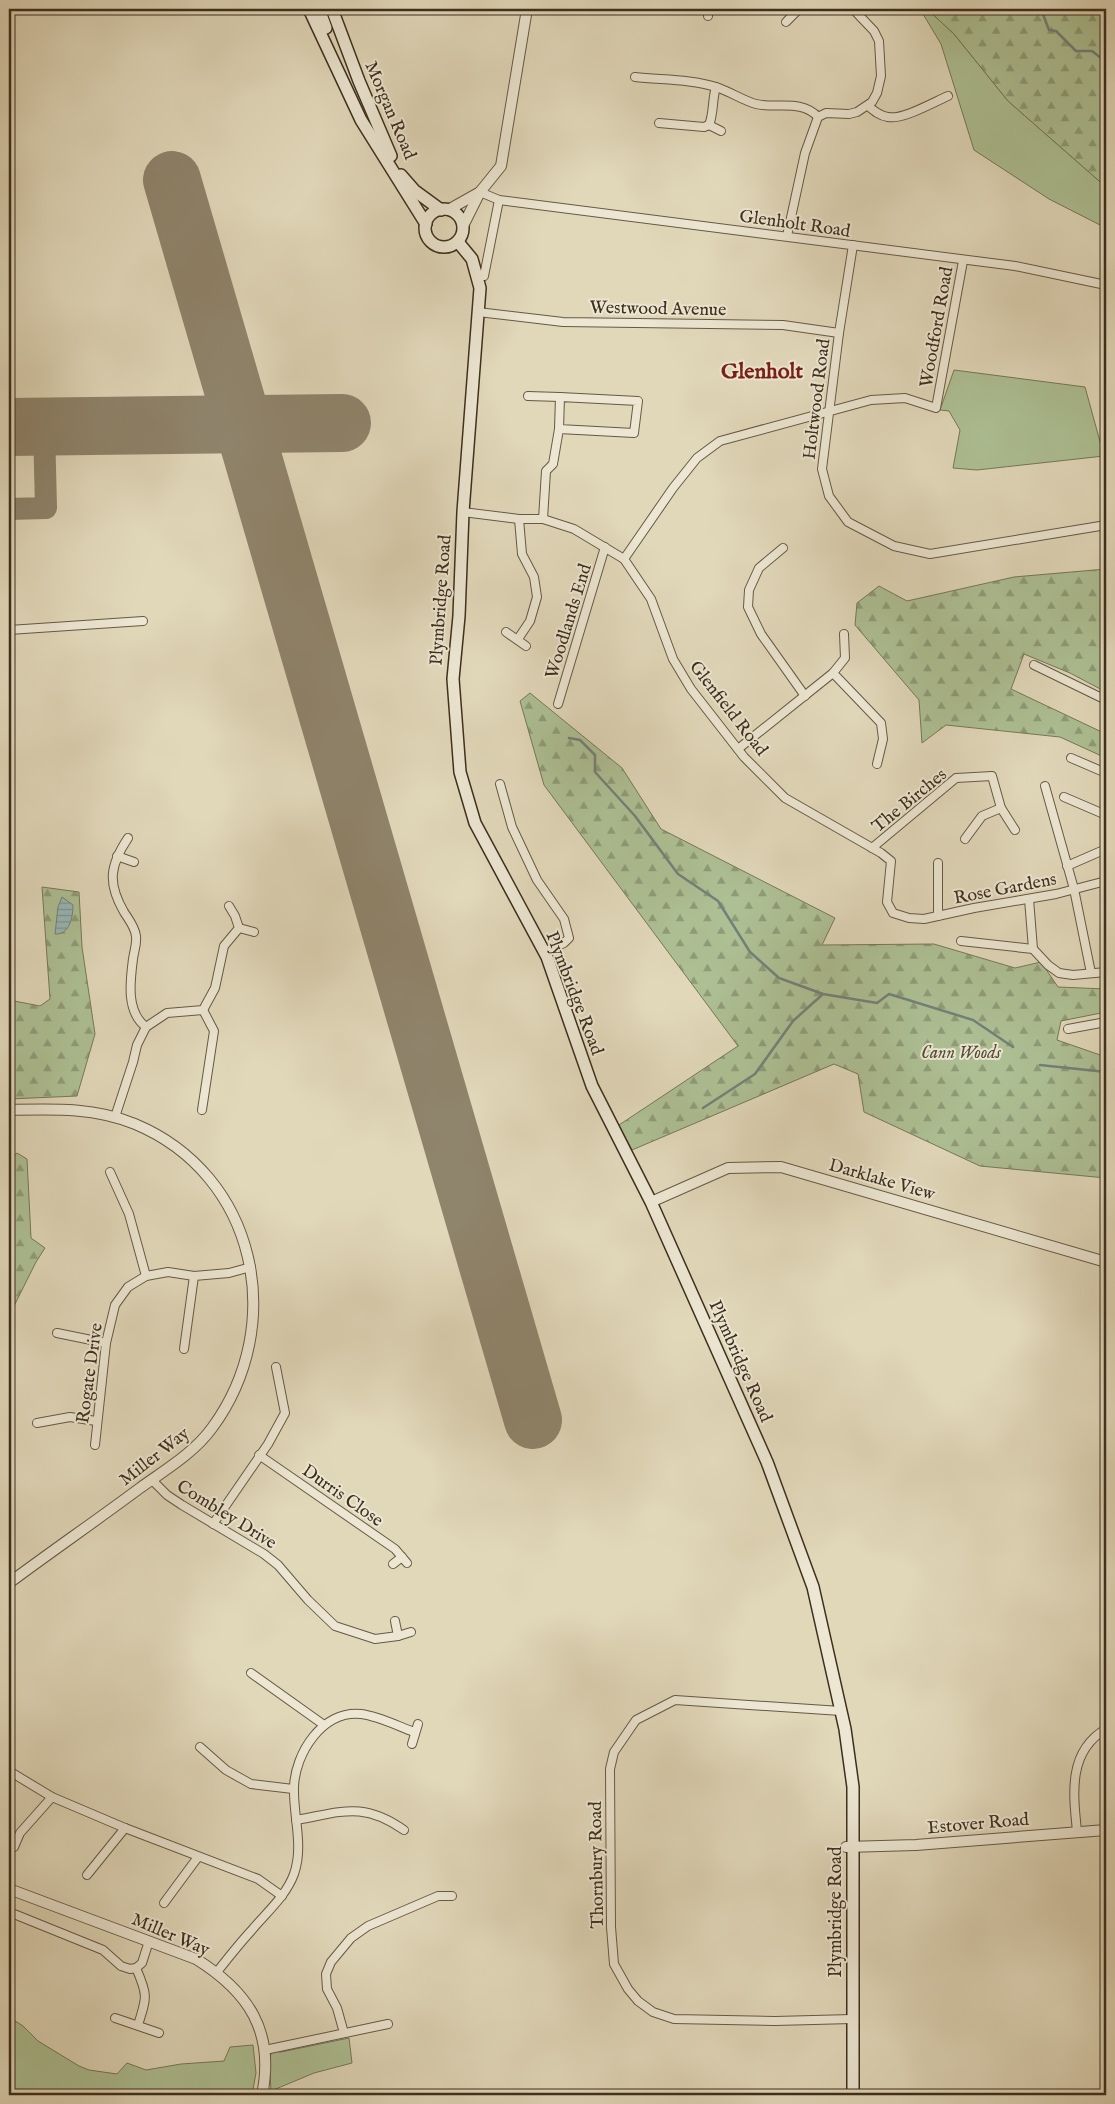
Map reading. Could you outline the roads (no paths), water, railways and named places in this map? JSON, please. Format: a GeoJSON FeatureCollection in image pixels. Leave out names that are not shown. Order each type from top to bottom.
{"type":"FeatureCollection","features":[{"type":"Feature","properties":{"kind":"main road","name":"Morgan Road"},"geometry":{"type":"LineString","coordinates":[[310,9],[344,79]]}},
{"type":"Feature","properties":{"kind":"main road","name":"Morgan Road"},"geometry":{"type":"LineString","coordinates":[[319,9],[361,120],[426,224]]}},
{"type":"Feature","properties":{"kind":"main road","name":"Morgan Road"},"geometry":{"type":"LineString","coordinates":[[332,9],[384,145],[400,173],[410,185],[444,210]]}},
{"type":"Feature","properties":{"kind":"main road"},"geometry":{"type":"LineString","coordinates":[[444,210],[455,212],[463,226],[462,236],[458,242],[446,247],[439,246],[428,237],[426,224],[430,217],[444,210]]}},
{"type":"Feature","properties":{"kind":"main road","name":"Plymbridge Road"},"geometry":{"type":"LineString","coordinates":[[458,242],[472,258],[480,288],[463,512],[459,616],[453,679],[460,772],[475,823],[544,952],[592,1086],[651,1202],[773,1476],[813,1587],[845,1729],[853,1787],[850,1847],[848,2095]]}},
{"type":"Feature","properties":{"kind":"main road","name":"Plymbridge Road"},"geometry":{"type":"LineString","coordinates":[[850,2019],[853,2095]]}},
{"type":"Feature","properties":{"kind":"street"},"geometry":{"type":"LineString","coordinates":[[463,226],[480,192],[501,166],[527,9]]}},
{"type":"Feature","properties":{"kind":"street"},"geometry":{"type":"LineString","coordinates":[[786,22],[799,9]]}},
{"type":"Feature","properties":{"kind":"street"},"geometry":{"type":"LineString","coordinates":[[787,236],[805,153],[818,117],[826,113],[849,114],[868,106],[877,93],[881,52],[879,41],[874,31],[853,9]]}},
{"type":"Feature","properties":{"kind":"street"},"geometry":{"type":"LineString","coordinates":[[635,77],[716,87],[756,104],[800,106],[812,111],[818,117]]}},
{"type":"Feature","properties":{"kind":"street"},"geometry":{"type":"LineString","coordinates":[[660,123],[704,128],[709,125],[716,87]]}},
{"type":"Feature","properties":{"kind":"street"},"geometry":{"type":"LineString","coordinates":[[868,106],[889,118],[899,117],[948,96]]}},
{"type":"Feature","properties":{"kind":"street"},"geometry":{"type":"LineString","coordinates":[[709,125],[721,131]]}},
{"type":"Feature","properties":{"kind":"street"},"geometry":{"type":"LineString","coordinates":[[444,210],[480,192]]}},
{"type":"Feature","properties":{"kind":"street","name":"Glenholt Road"},"geometry":{"type":"LineString","coordinates":[[480,192],[499,200],[787,236],[963,261],[1016,266],[1106,285]]}},
{"type":"Feature","properties":{"kind":"street"},"geometry":{"type":"LineString","coordinates":[[484,276],[499,200]]}},
{"type":"Feature","properties":{"kind":"street","name":"Holtwood Road"},"geometry":{"type":"LineString","coordinates":[[853,245],[828,411],[822,469],[829,496],[848,522],[894,546],[930,554],[1106,525]]}},
{"type":"Feature","properties":{"kind":"street","name":"Woodford Road"},"geometry":{"type":"LineString","coordinates":[[828,411],[871,400],[906,398],[936,408],[963,261]]}},
{"type":"Feature","properties":{"kind":"street","name":"Westwood Avenue"},"geometry":{"type":"LineString","coordinates":[[478,312],[563,322],[783,325],[839,333]]}},
{"type":"Feature","properties":{"kind":"street"},"geometry":{"type":"LineString","coordinates":[[528,396],[638,401],[634,433],[559,429]]}},
{"type":"Feature","properties":{"kind":"street"},"geometry":{"type":"LineString","coordinates":[[543,519],[546,471],[553,464],[559,429],[560,397]]}},
{"type":"Feature","properties":{"kind":"street"},"geometry":{"type":"LineString","coordinates":[[624,559],[673,488],[697,458],[720,441],[828,411]]}},
{"type":"Feature","properties":{"kind":"street","name":"Glenfield Road"},"geometry":{"type":"LineString","coordinates":[[463,512],[519,519],[543,519],[574,529],[624,559],[651,599],[673,659],[691,689],[738,749],[785,798],[872,848],[890,862],[887,902],[893,913],[909,918]]}},
{"type":"Feature","properties":{"kind":"street"},"geometry":{"type":"LineString","coordinates":[[518,639],[530,621],[537,597],[534,577],[522,554],[519,519]]}},
{"type":"Feature","properties":{"kind":"street","name":"Woodlands End"},"geometry":{"type":"LineString","coordinates":[[558,704],[606,547]]}},
{"type":"Feature","properties":{"kind":"street"},"geometry":{"type":"LineString","coordinates":[[783,548],[760,568],[749,590],[748,607],[761,634],[805,696]]}},
{"type":"Feature","properties":{"kind":"street"},"geometry":{"type":"LineString","coordinates":[[9,630],[143,621]]}},
{"type":"Feature","properties":{"kind":"street"},"geometry":{"type":"LineString","coordinates":[[506,632],[526,646]]}},
{"type":"Feature","properties":{"kind":"street"},"geometry":{"type":"LineString","coordinates":[[738,749],[833,673],[845,658],[844,634]]}},
{"type":"Feature","properties":{"kind":"street"},"geometry":{"type":"LineString","coordinates":[[1034,665],[1106,700]]}},
{"type":"Feature","properties":{"kind":"street"},"geometry":{"type":"LineString","coordinates":[[833,673],[881,723],[883,739],[877,764]]}},
{"type":"Feature","properties":{"kind":"street"},"geometry":{"type":"LineString","coordinates":[[1071,758],[1106,773]]}},
{"type":"Feature","properties":{"kind":"street","name":"The Birches"},"geometry":{"type":"LineString","coordinates":[[872,848],[956,778],[992,776],[1001,808],[1015,830]]}},
{"type":"Feature","properties":{"kind":"street"},"geometry":{"type":"LineString","coordinates":[[500,784],[512,828],[537,880],[564,919],[569,938],[564,943],[544,952]]}},
{"type":"Feature","properties":{"kind":"street"},"geometry":{"type":"LineString","coordinates":[[1045,786],[1074,889],[1091,973]]}},
{"type":"Feature","properties":{"kind":"street"},"geometry":{"type":"LineString","coordinates":[[1064,797],[1106,815]]}},
{"type":"Feature","properties":{"kind":"street"},"geometry":{"type":"LineString","coordinates":[[965,839],[982,816],[1001,808]]}},
{"type":"Feature","properties":{"kind":"street"},"geometry":{"type":"LineString","coordinates":[[128,838],[117,856],[112,876],[113,888],[117,900],[136,934],[131,980],[133,1010],[138,1021],[146,1027]]}},
{"type":"Feature","properties":{"kind":"street"},"geometry":{"type":"LineString","coordinates":[[1067,866],[1106,849]]}},
{"type":"Feature","properties":{"kind":"street"},"geometry":{"type":"LineString","coordinates":[[117,856],[134,862]]}},
{"type":"Feature","properties":{"kind":"street"},"geometry":{"type":"LineString","coordinates":[[938,863],[938,916]]}},
{"type":"Feature","properties":{"kind":"street","name":"Rose Gardens"},"geometry":{"type":"LineString","coordinates":[[909,918],[924,919],[974,908],[1030,899],[1106,881]]}},
{"type":"Feature","properties":{"kind":"street"},"geometry":{"type":"LineString","coordinates":[[1030,899],[1033,949],[1048,965],[1059,973],[1073,975],[1106,972]]}},
{"type":"Feature","properties":{"kind":"street"},"geometry":{"type":"LineString","coordinates":[[229,906],[239,928]]}},
{"type":"Feature","properties":{"kind":"street"},"geometry":{"type":"LineString","coordinates":[[115,1117],[133,1062],[136,1044],[146,1027],[167,1013],[203,1010],[215,988],[224,946],[239,928]]}},
{"type":"Feature","properties":{"kind":"street"},"geometry":{"type":"LineString","coordinates":[[239,928],[254,932]]}},
{"type":"Feature","properties":{"kind":"street"},"geometry":{"type":"LineString","coordinates":[[961,941],[1033,949]]}},
{"type":"Feature","properties":{"kind":"street"},"geometry":{"type":"LineString","coordinates":[[202,1110],[214,1031],[203,1010]]}},
{"type":"Feature","properties":{"kind":"street"},"geometry":{"type":"LineString","coordinates":[[1068,1028],[1106,1022]]}},
{"type":"Feature","properties":{"kind":"street"},"geometry":{"type":"LineString","coordinates":[[196,1091],[205,1092]]}},
{"type":"Feature","properties":{"kind":"street","name":"Miller Way"},"geometry":{"type":"LineString","coordinates":[[9,1110],[71,1109],[99,1112],[136,1124],[172,1145],[208,1177],[233,1215],[243,1238],[254,1284],[253,1325],[249,1349],[239,1383],[228,1405],[200,1443],[9,1583]]}},
{"type":"Feature","properties":{"kind":"street","name":"Darklake View"},"geometry":{"type":"LineString","coordinates":[[651,1202],[697,1180],[728,1168],[781,1167],[1106,1262]]}},
{"type":"Feature","properties":{"kind":"street"},"geometry":{"type":"LineString","coordinates":[[110,1172],[129,1214],[146,1276]]}},
{"type":"Feature","properties":{"kind":"street","name":"Rogate Drive"},"geometry":{"type":"LineString","coordinates":[[95,1445],[96,1421],[106,1343],[115,1305],[128,1287],[146,1276],[168,1272],[194,1276],[229,1273],[251,1267]]}},
{"type":"Feature","properties":{"kind":"street"},"geometry":{"type":"LineString","coordinates":[[184,1349],[194,1276]]}},
{"type":"Feature","properties":{"kind":"street"},"geometry":{"type":"LineString","coordinates":[[57,1333],[106,1343]]}},
{"type":"Feature","properties":{"kind":"street"},"geometry":{"type":"LineString","coordinates":[[213,1524],[268,1444],[285,1413],[276,1367]]}},
{"type":"Feature","properties":{"kind":"street"},"geometry":{"type":"LineString","coordinates":[[37,1423],[70,1417],[96,1421]]}},
{"type":"Feature","properties":{"kind":"street","name":"Durris Close"},"geometry":{"type":"LineString","coordinates":[[259,1455],[395,1549],[405,1560],[393,1564]]}},
{"type":"Feature","properties":{"kind":"street","name":"Combley Drive"},"geometry":{"type":"LineString","coordinates":[[152,1480],[166,1495],[264,1554],[278,1565],[308,1600],[335,1626],[375,1639],[411,1632]]}},
{"type":"Feature","properties":{"kind":"street"},"geometry":{"type":"LineString","coordinates":[[395,1621],[398,1636]]}},
{"type":"Feature","properties":{"kind":"street"},"geometry":{"type":"LineString","coordinates":[[251,1673],[324,1725]]}},
{"type":"Feature","properties":{"kind":"street","name":"Thornbury Road"},"geometry":{"type":"LineString","coordinates":[[841,1711],[675,1700],[636,1720],[614,1752],[610,1769],[611,1927],[614,1964],[619,1976],[638,2001],[653,2012],[674,2019],[775,2021],[850,2019]]}},
{"type":"Feature","properties":{"kind":"street"},"geometry":{"type":"LineString","coordinates":[[216,1972],[282,1896],[293,1876],[299,1847],[293,1789],[295,1770],[313,1736],[324,1725],[340,1717],[361,1714],[414,1732]]}},
{"type":"Feature","properties":{"kind":"street"},"geometry":{"type":"LineString","coordinates":[[412,1744],[414,1732],[418,1724]]}},
{"type":"Feature","properties":{"kind":"street"},"geometry":{"type":"LineString","coordinates":[[1077,1831],[1074,1798],[1076,1766],[1090,1743],[1106,1729]]}},
{"type":"Feature","properties":{"kind":"street"},"geometry":{"type":"LineString","coordinates":[[200,1747],[226,1770],[251,1784],[293,1789]]}},
{"type":"Feature","properties":{"kind":"street"},"geometry":{"type":"LineString","coordinates":[[9,1771],[52,1797],[125,1828],[258,1879],[282,1896]]}},
{"type":"Feature","properties":{"kind":"street"},"geometry":{"type":"LineString","coordinates":[[14,1847],[20,1833],[52,1797]]}},
{"type":"Feature","properties":{"kind":"street"},"geometry":{"type":"LineString","coordinates":[[296,1820],[363,1811],[375,1813],[404,1830]]}},
{"type":"Feature","properties":{"kind":"street"},"geometry":{"type":"LineString","coordinates":[[87,1874],[125,1828]]}},
{"type":"Feature","properties":{"kind":"street","name":"Estover Road"},"geometry":{"type":"LineString","coordinates":[[850,1847],[916,1845],[1106,1830]]}},
{"type":"Feature","properties":{"kind":"street"},"geometry":{"type":"LineString","coordinates":[[164,1904],[198,1857]]}},
{"type":"Feature","properties":{"kind":"street","name":"Miller Way"},"geometry":{"type":"LineString","coordinates":[[9,1889],[196,1959],[216,1972],[233,1986],[249,2006],[259,2029],[265,2050],[265,2079],[262,2095]]}},
{"type":"Feature","properties":{"kind":"street"},"geometry":{"type":"LineString","coordinates":[[344,2032],[337,2008],[327,1989],[326,1974],[331,1962],[352,1938],[368,1926],[438,1896],[452,1896]]}},
{"type":"Feature","properties":{"kind":"street"},"geometry":{"type":"LineString","coordinates":[[9,1912],[103,1950],[121,1966],[136,1968],[142,1963],[149,1941]]}},
{"type":"Feature","properties":{"kind":"street"},"geometry":{"type":"LineString","coordinates":[[136,1968],[145,1988],[146,2001],[138,2025]]}},
{"type":"Feature","properties":{"kind":"street"},"geometry":{"type":"LineString","coordinates":[[115,2018],[159,2033]]}},
{"type":"Feature","properties":{"kind":"street"},"geometry":{"type":"LineString","coordinates":[[265,2050],[388,2024]]}},
{"type":"Feature","properties":{"kind":"water"},"geometry":{"type":"Polygon","coordinates":[[[62,897],[73,905],[72,914],[67,928],[55,934],[58,907],[62,897]]]}},
{"type":"Feature","properties":{"kind":"waterway"},"geometry":{"type":"LineString","coordinates":[[1041,9],[1049,30],[1056,31],[1076,51],[1092,51],[1106,62]]}},
{"type":"Feature","properties":{"kind":"waterway"},"geometry":{"type":"LineString","coordinates":[[569,738],[580,740],[595,755],[595,772],[635,816],[678,874],[718,901],[750,952],[779,978],[823,994],[877,1003],[889,994],[973,1020],[1013,1047]]}},
{"type":"Feature","properties":{"kind":"waterway"},"geometry":{"type":"LineString","coordinates":[[703,1108],[755,1074],[793,1021],[823,994]]}},
{"type":"Feature","properties":{"kind":"waterway"},"geometry":{"type":"LineString","coordinates":[[1040,1065],[1106,1072]]}},
{"type":"Feature","properties":{"kind":"district","name":"Glenholt"},"geometry":{"type":"Point","coordinates":[762,370]}},
{"type":"Feature","properties":{"kind":"park label","name":"Cann Woods"},"geometry":{"type":"Point","coordinates":[961,1052]}}]}
